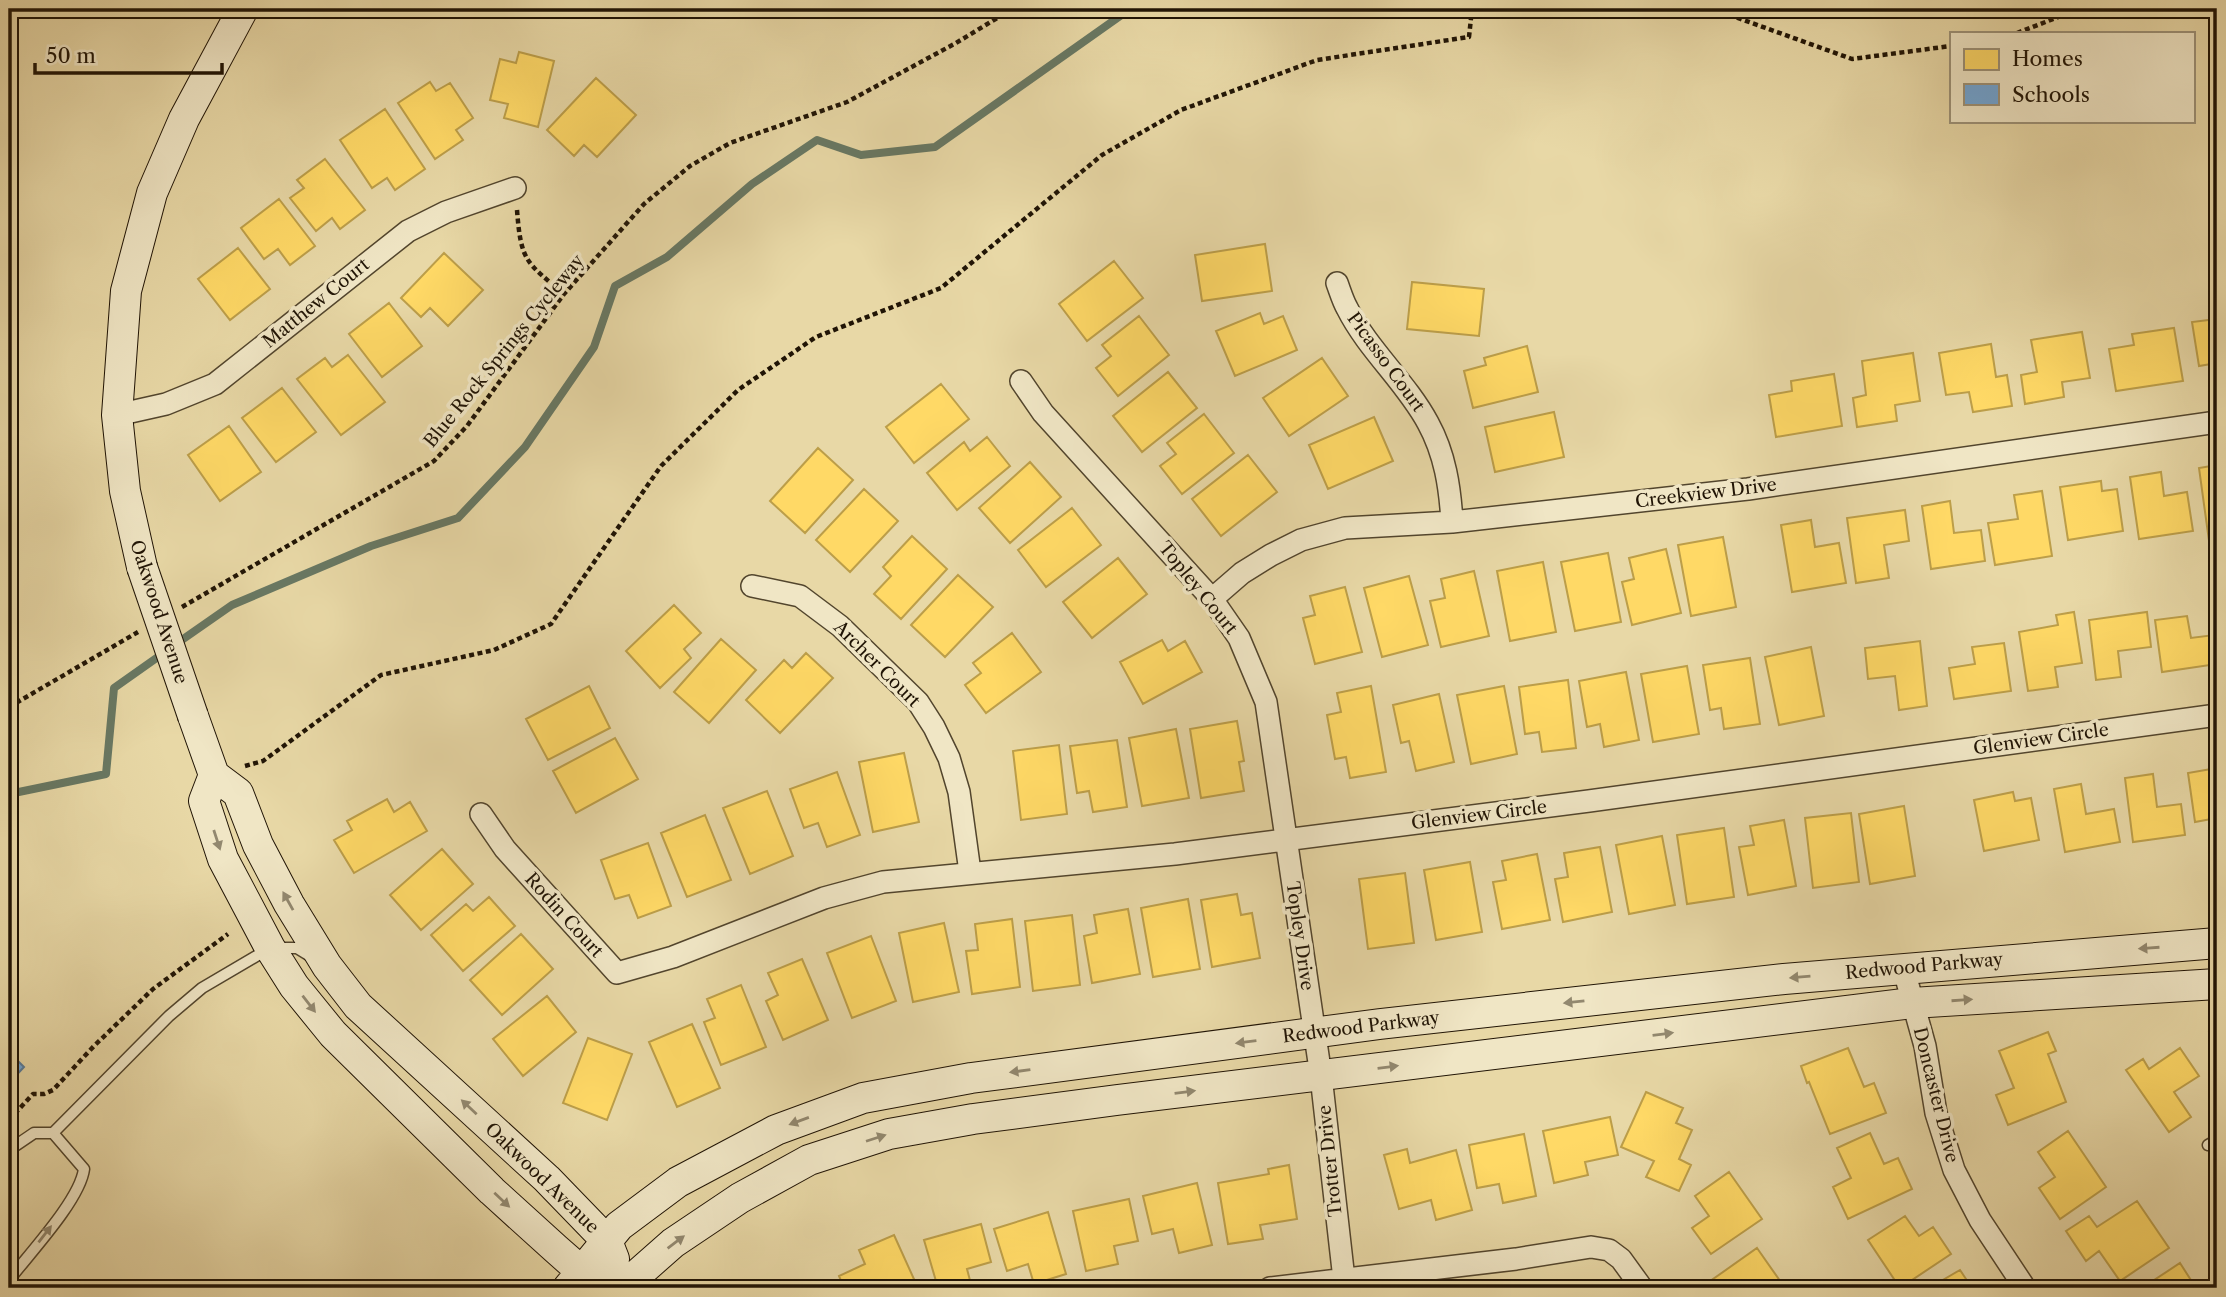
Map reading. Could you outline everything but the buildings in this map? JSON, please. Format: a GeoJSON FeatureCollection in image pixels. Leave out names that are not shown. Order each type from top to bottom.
{"type":"FeatureCollection","features":[{"type":"Feature","properties":{"kind":"main road","name":"Oakwood Avenue"},"geometry":{"type":"LineString","coordinates":[[243,9],[184,119],[152,192],[126,291],[117,415],[125,491],[142,567],[214,775],[238,793],[258,845],[289,904],[327,966],[358,1006],[547,1179],[607,1241],[623,1287]]}},
{"type":"Feature","properties":{"kind":"main road"},"geometry":{"type":"LineString","coordinates":[[214,775],[204,801],[223,859],[270,948],[294,986],[333,1034],[492,1191],[575,1280],[623,1287]]}},
{"type":"Feature","properties":{"kind":"main road","name":"Redwood Parkway"},"geometry":{"type":"LineString","coordinates":[[575,1280],[619,1226],[678,1182],[776,1129],[863,1098],[971,1078],[1394,1022],[1903,967],[2217,943]]}},
{"type":"Feature","properties":{"kind":"main road","name":"Redwood Parkway"},"geometry":{"type":"LineString","coordinates":[[623,1287],[673,1243],[740,1198],[809,1160],[889,1134],[986,1117],[1912,1003],[2217,984]]}},
{"type":"Feature","properties":{"kind":"street","name":"Matthew Court"},"geometry":{"type":"LineString","coordinates":[[117,415],[166,404],[215,384],[408,231],[446,212],[515,188]]}},
{"type":"Feature","properties":{"kind":"street","name":"Picasso Court"},"geometry":{"type":"LineString","coordinates":[[1337,283],[1347,309],[1429,424],[1443,456],[1450,490],[1452,522]]}},
{"type":"Feature","properties":{"kind":"street","name":"Topley Court"},"geometry":{"type":"LineString","coordinates":[[1021,381],[1043,413],[1212,599],[1239,638],[1266,702],[1287,839]]}},
{"type":"Feature","properties":{"kind":"street","name":"Creekview Drive"},"geometry":{"type":"LineString","coordinates":[[1212,599],[1242,573],[1301,540],[1345,528],[1452,522],[1748,489],[2217,422]]}},
{"type":"Feature","properties":{"kind":"street","name":"Archer Court"},"geometry":{"type":"LineString","coordinates":[[752,586],[800,596],[840,626],[918,702],[949,758],[959,792],[970,872]]}},
{"type":"Feature","properties":{"kind":"street","name":"Glenview Circle"},"geometry":{"type":"LineString","coordinates":[[745,928],[824,898],[883,882],[1175,854],[1602,800],[2217,715]]}},
{"type":"Feature","properties":{"kind":"street","name":"Rodin Court"},"geometry":{"type":"LineString","coordinates":[[481,814],[505,849],[617,973],[673,957],[745,928]]}},
{"type":"Feature","properties":{"kind":"street","name":"Topley Drive"},"geometry":{"type":"LineString","coordinates":[[1287,839],[1314,1034]]}},
{"type":"Feature","properties":{"kind":"street","name":"Doncaster Drive"},"geometry":{"type":"LineString","coordinates":[[1903,967],[1925,1046],[1936,1113],[1954,1170],[1980,1220],[2025,1288]]}},
{"type":"Feature","properties":{"kind":"street","name":"Trotter Drive"},"geometry":{"type":"LineString","coordinates":[[1314,1034],[1345,1284]]}},
{"type":"Feature","properties":{"kind":"street"},"geometry":{"type":"LineString","coordinates":[[1270,1288],[1345,1284],[1591,1247],[1609,1250],[1621,1259],[1642,1288]]}},
{"type":"Feature","properties":{"kind":"lane"},"geometry":{"type":"LineString","coordinates":[[9,1150],[34,1133],[53,1133],[169,1016],[202,988],[270,948],[297,948],[327,966]]}},
{"type":"Feature","properties":{"kind":"lane"},"geometry":{"type":"LineString","coordinates":[[9,1280],[62,1211],[79,1185],[84,1169],[53,1133]]}},
{"type":"Feature","properties":{"kind":"path","name":"Blue Rock Springs Cycleway"},"geometry":{"type":"LineString","coordinates":[[174,611],[434,461],[467,426],[564,294],[644,204],[690,166],[730,143],[847,102],[956,43],[1012,9]]}},
{"type":"Feature","properties":{"kind":"path"},"geometry":{"type":"LineString","coordinates":[[214,775],[263,761],[381,675],[494,650],[551,624],[661,466],[738,390],[816,337],[941,288],[1102,155],[1181,110],[1317,60],[1469,37],[1472,9]]}},
{"type":"Feature","properties":{"kind":"path"},"geometry":{"type":"LineString","coordinates":[[1713,9],[1852,59],[1950,46]]}},
{"type":"Feature","properties":{"kind":"path"},"geometry":{"type":"LineString","coordinates":[[2020,32],[2079,9]]}},
{"type":"Feature","properties":{"kind":"path"},"geometry":{"type":"LineString","coordinates":[[515,188],[519,242],[528,264],[564,294]]}},
{"type":"Feature","properties":{"kind":"path"},"geometry":{"type":"LineString","coordinates":[[9,707],[139,632]]}},
{"type":"Feature","properties":{"kind":"path"},"geometry":{"type":"LineString","coordinates":[[9,1120],[33,1094],[44,1094],[53,1090],[153,989],[228,934]]}},
{"type":"Feature","properties":{"kind":"waterway"},"geometry":{"type":"LineString","coordinates":[[176,644],[232,605],[371,546],[458,518],[525,447],[594,347],[615,286],[667,257],[752,184],[817,140],[861,155],[935,147],[1130,9]]}},
{"type":"Feature","properties":{"kind":"waterway"},"geometry":{"type":"LineString","coordinates":[[9,794],[106,774],[114,688],[165,652]]}}]}
